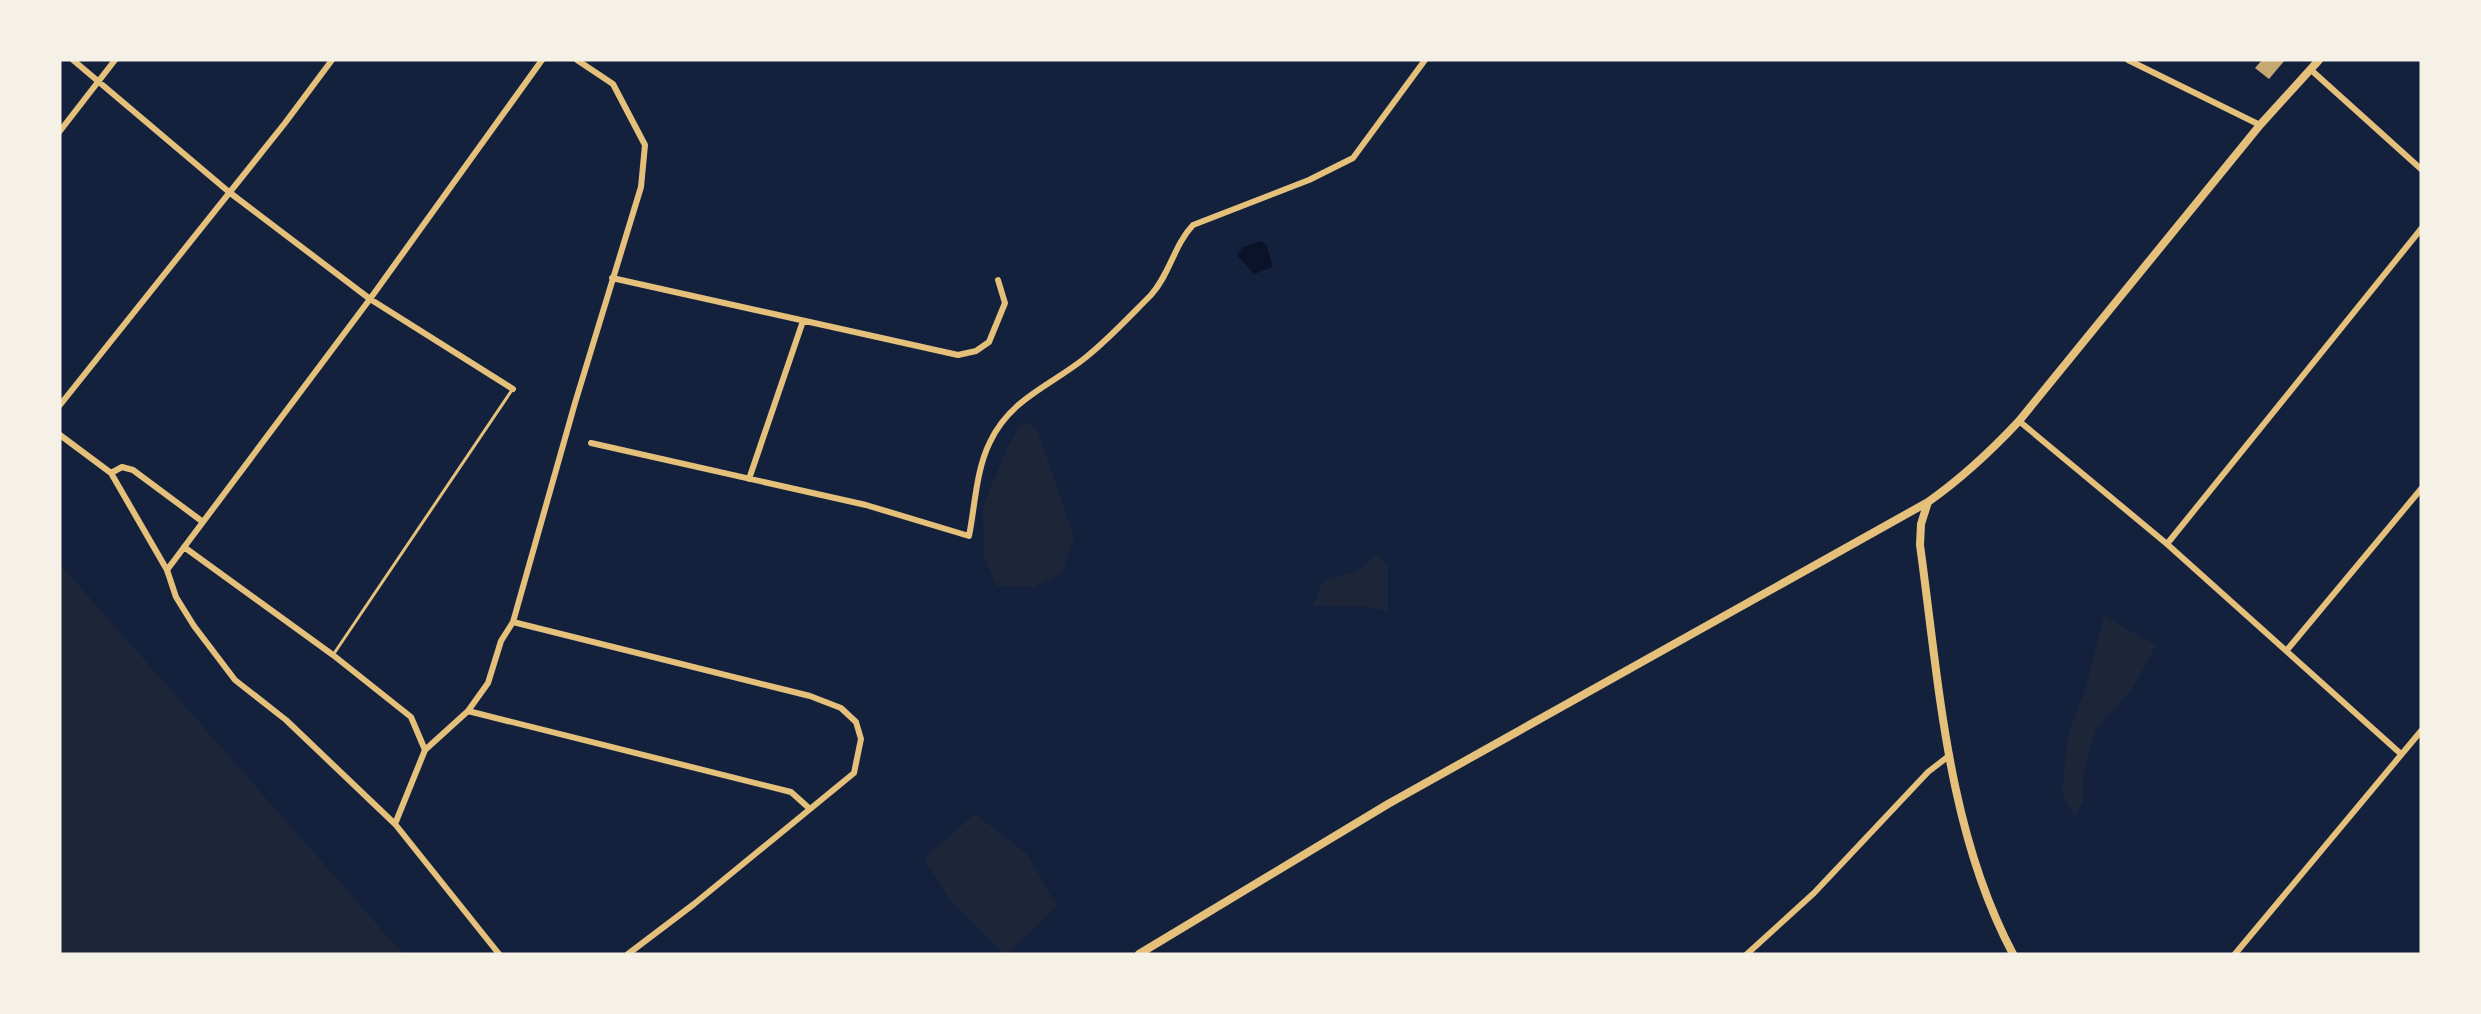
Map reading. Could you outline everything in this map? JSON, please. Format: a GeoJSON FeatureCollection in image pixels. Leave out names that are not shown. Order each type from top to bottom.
{"type":"FeatureCollection","features":[{"type":"Feature","properties":{"kind":"street"},"geometry":{"type":"LineString","coordinates":[[72,60],[229,192],[370,299],[513,388]]}},
{"type":"Feature","properties":{"kind":"street"},"geometry":{"type":"LineString","coordinates":[[60,131],[115,60]]}},
{"type":"Feature","properties":{"kind":"street"},"geometry":{"type":"LineString","coordinates":[[60,405],[285,123],[332,60]]}},
{"type":"Feature","properties":{"kind":"street"},"geometry":{"type":"LineString","coordinates":[[167,570],[370,299],[542,60]]}},
{"type":"Feature","properties":{"kind":"street"},"geometry":{"type":"LineString","coordinates":[[394,824],[425,750],[468,711],[488,683],[501,641],[513,622],[612,278],[641,187],[645,145],[613,84],[577,60]]}},
{"type":"Feature","properties":{"kind":"street"},"geometry":{"type":"LineString","coordinates":[[591,443],[866,505],[969,536],[983,461],[990,441],[1006,417],[1020,402],[1085,358],[1152,293],[1166,274],[1183,235],[1193,225],[1309,180],[1353,158],[1425,60]]}},
{"type":"Feature","properties":{"kind":"street"},"geometry":{"type":"LineString","coordinates":[[2128,60],[2260,125]]}},
{"type":"Feature","properties":{"kind":"street"},"geometry":{"type":"LineString","coordinates":[[1139,954],[1389,804],[1928,502],[1969,472],[2019,421],[2260,125],[2319,60]]}},
{"type":"Feature","properties":{"kind":"street"},"geometry":{"type":"LineString","coordinates":[[2310,69],[2421,169]]}},
{"type":"Feature","properties":{"kind":"street"},"geometry":{"type":"LineString","coordinates":[[2167,544],[2421,229]]}},
{"type":"Feature","properties":{"kind":"street"},"geometry":{"type":"LineString","coordinates":[[612,278],[958,355],[976,351],[989,342],[1005,303],[998,280]]}},
{"type":"Feature","properties":{"kind":"street"},"geometry":{"type":"LineString","coordinates":[[749,479],[803,321]]}},
{"type":"Feature","properties":{"kind":"street"},"geometry":{"type":"LineString","coordinates":[[2019,421],[2167,544],[2401,754]]}},
{"type":"Feature","properties":{"kind":"street"},"geometry":{"type":"LineString","coordinates":[[60,435],[111,473],[167,570],[176,597],[194,626],[235,680],[286,720],[394,824],[500,954]]}},
{"type":"Feature","properties":{"kind":"street"},"geometry":{"type":"LineString","coordinates":[[111,473],[122,467],[133,470],[203,522]]}},
{"type":"Feature","properties":{"kind":"street"},"geometry":{"type":"LineString","coordinates":[[2287,650],[2421,489]]}},
{"type":"Feature","properties":{"kind":"street"},"geometry":{"type":"LineString","coordinates":[[1928,502],[1921,524],[1920,545],[1950,755],[1974,862],[1996,921],[2013,954]]}},
{"type":"Feature","properties":{"kind":"street"},"geometry":{"type":"LineString","coordinates":[[184,547],[333,655],[411,717],[419,730],[425,750]]}},
{"type":"Feature","properties":{"kind":"street"},"geometry":{"type":"LineString","coordinates":[[513,622],[810,696],[841,708],[856,722],[861,739],[854,773],[694,904],[628,954]]}},
{"type":"Feature","properties":{"kind":"street"},"geometry":{"type":"LineString","coordinates":[[468,711],[791,792],[810,809]]}},
{"type":"Feature","properties":{"kind":"street"},"geometry":{"type":"LineString","coordinates":[[2235,954],[2421,731]]}},
{"type":"Feature","properties":{"kind":"street"},"geometry":{"type":"LineString","coordinates":[[1747,954],[1814,893],[1928,772],[1950,755]]}},
{"type":"Feature","properties":{"kind":"lane"},"geometry":{"type":"LineString","coordinates":[[333,655],[513,388]]}},
{"type":"Feature","properties":{"kind":"shaded area"},"geometry":{"type":"Polygon","coordinates":[[[1262,241],[1267,246],[1273,267],[1254,274],[1237,255],[1243,247],[1262,241]]]}},
{"type":"Feature","properties":{"kind":"shaded area"},"geometry":{"type":"Polygon","coordinates":[[[1023,421],[1037,429],[1074,537],[1062,574],[1033,587],[997,586],[984,556],[983,506],[1007,449],[1023,421]]]}},
{"type":"Feature","properties":{"kind":"shaded area"},"geometry":{"type":"Polygon","coordinates":[[[1377,554],[1388,566],[1388,611],[1367,607],[1313,606],[1322,582],[1357,571],[1377,554]]]}},
{"type":"Feature","properties":{"kind":"shaded area"},"geometry":{"type":"Polygon","coordinates":[[[60,564],[403,954],[60,954],[60,564]]]}},
{"type":"Feature","properties":{"kind":"shaded area"},"geometry":{"type":"Polygon","coordinates":[[[2104,616],[2156,645],[2132,690],[2096,729],[2084,770],[2083,803],[2074,817],[2062,793],[2068,734],[2086,688],[2104,616]]]}},
{"type":"Feature","properties":{"kind":"shaded area"},"geometry":{"type":"Polygon","coordinates":[[[975,814],[1027,854],[1057,906],[1007,954],[1004,954],[951,902],[924,858],[975,814]]]}},
{"type":"Feature","properties":{"kind":"building"},"geometry":{"type":"Polygon","coordinates":[[[2262,60],[2285,60],[2269,79],[2255,68],[2262,60]]]}}]}
